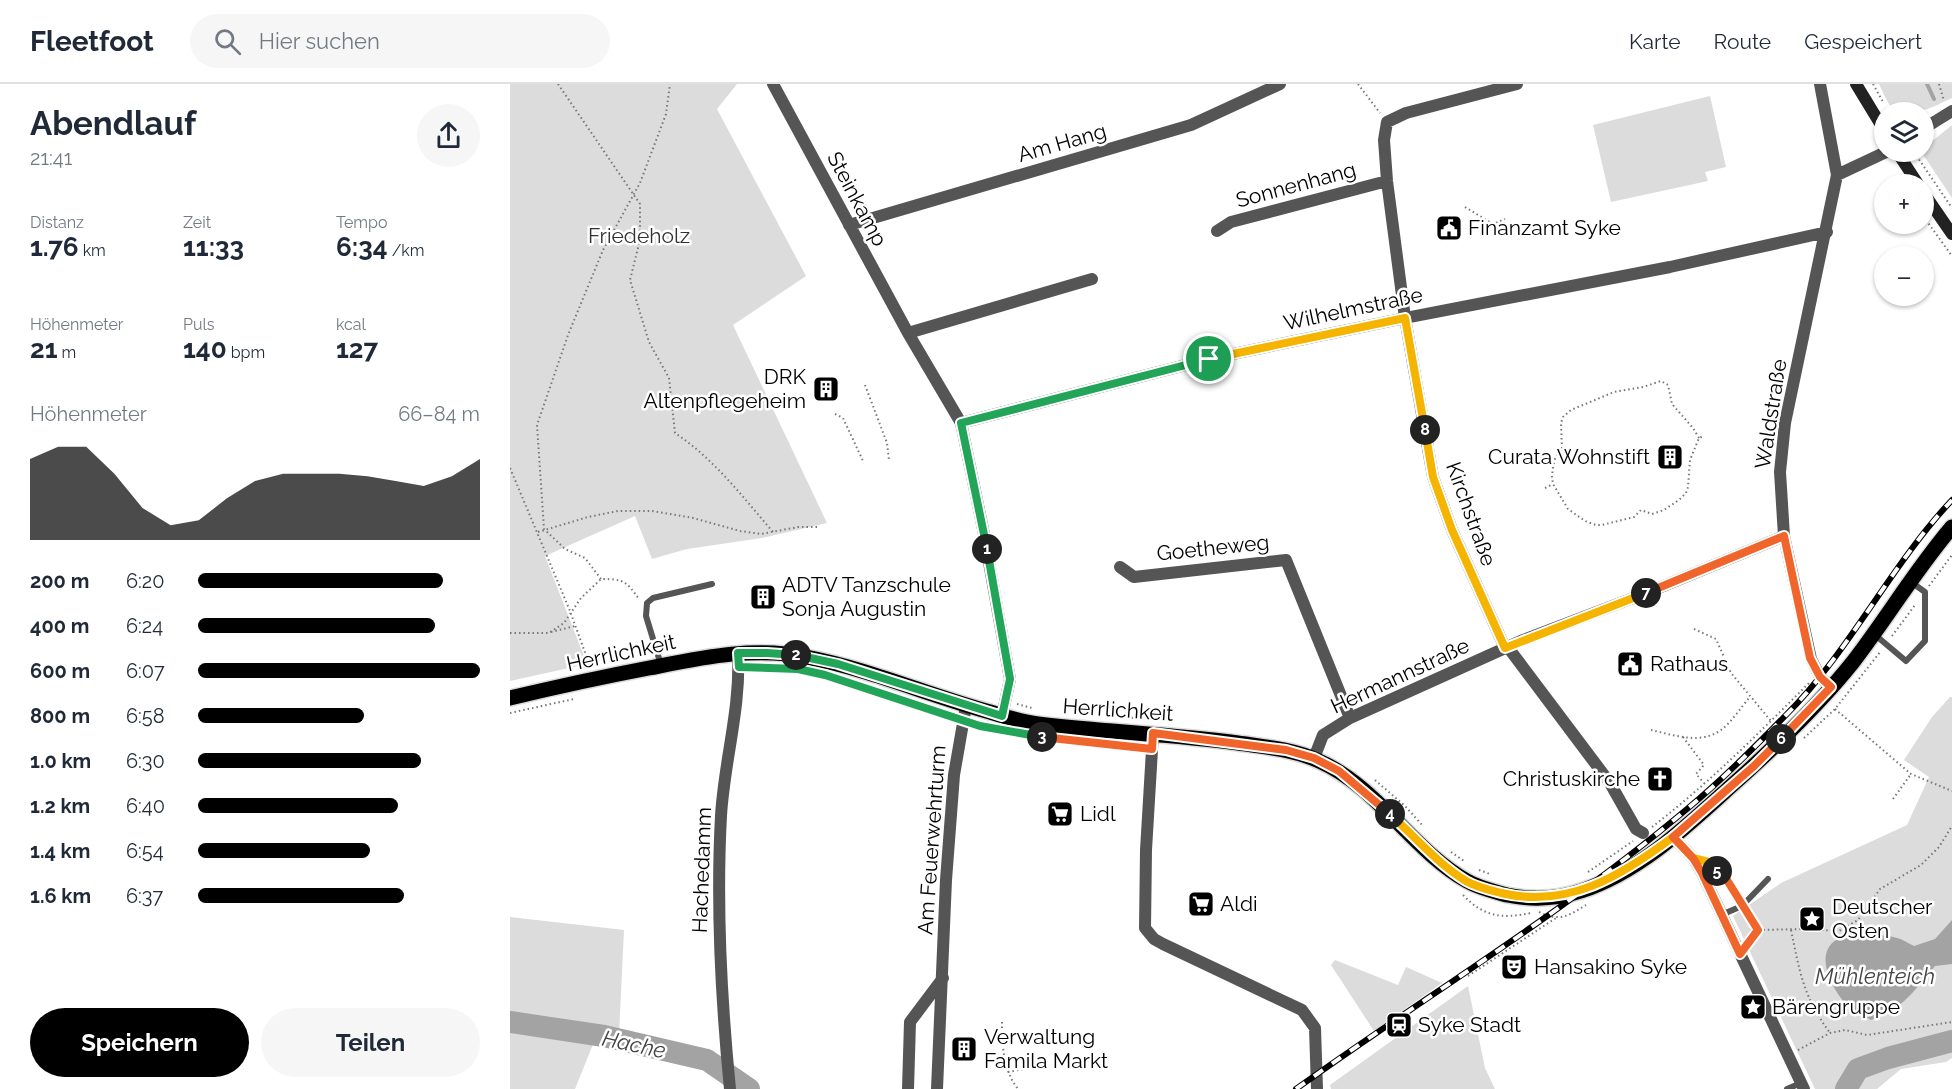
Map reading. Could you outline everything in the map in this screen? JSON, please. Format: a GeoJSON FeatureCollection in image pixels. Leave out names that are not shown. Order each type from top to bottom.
{"type":"FeatureCollection","features":[{"type":"Feature","properties":{"kind":"main road"},"geometry":{"type":"LineString","coordinates":[[1856,84],[1874,114]]}},
{"type":"Feature","properties":{"kind":"main road"},"geometry":{"type":"LineString","coordinates":[[1934,208],[1952,234]]}},
{"type":"Feature","properties":{"kind":"main road","name":"Herrlichkeit"},"geometry":{"type":"LineString","coordinates":[[510,698],[590,675],[738,653],[767,653],[800,656],[838,664],[965,713],[1002,716],[1041,724],[1092,730],[1153,733],[1286,750],[1314,758],[1339,771],[1434,856],[1468,882],[1517,897],[1540,898],[1582,891],[1627,870],[1673,837],[1754,766],[1831,687],[1952,527]]}},
{"type":"Feature","properties":{"kind":"street","name":"Steinkamp"},"geometry":{"type":"LineString","coordinates":[[774,84],[908,333],[961,423],[1010,679],[1002,716]]}},
{"type":"Feature","properties":{"kind":"street","name":"Am Hang"},"geometry":{"type":"LineString","coordinates":[[849,225],[1191,125],[1280,84]]}},
{"type":"Feature","properties":{"kind":"street"},"geometry":{"type":"LineString","coordinates":[[1387,122],[1406,113],[1517,84]]}},
{"type":"Feature","properties":{"kind":"street","name":"Waldstraße"},"geometry":{"type":"LineString","coordinates":[[1820,84],[1838,175],[1785,423],[1780,472],[1784,536],[1810,658],[1820,677],[1831,687]]}},
{"type":"Feature","properties":{"kind":"street"},"geometry":{"type":"LineString","coordinates":[[1934,122],[1952,111]]}},
{"type":"Feature","properties":{"kind":"street","name":"Kirchstraße"},"geometry":{"type":"LineString","coordinates":[[1387,122],[1384,140],[1387,181],[1405,318],[1433,477],[1452,530],[1505,648],[1510,650],[1610,783],[1636,829],[1643,833]]}},
{"type":"Feature","properties":{"kind":"street"},"geometry":{"type":"LineString","coordinates":[[1838,175],[1874,158]]}},
{"type":"Feature","properties":{"kind":"street","name":"Sonnenhang"},"geometry":{"type":"LineString","coordinates":[[1217,231],[1231,222],[1387,181]]}},
{"type":"Feature","properties":{"kind":"street","name":"Wilhelmstraße"},"geometry":{"type":"LineString","coordinates":[[961,423],[1209,359],[1405,318],[1670,267],[1827,232]]}},
{"type":"Feature","properties":{"kind":"street"},"geometry":{"type":"LineString","coordinates":[[908,333],[1092,279]]}},
{"type":"Feature","properties":{"kind":"street","name":"Hermannstraße"},"geometry":{"type":"LineString","coordinates":[[1314,758],[1323,735],[1350,718],[1505,648],[1657,589],[1784,536]]}},
{"type":"Feature","properties":{"kind":"street","name":"Goetheweg"},"geometry":{"type":"LineString","coordinates":[[1120,567],[1134,577],[1286,560],[1350,718]]}},
{"type":"Feature","properties":{"kind":"street","name":"Hachedamm"},"geometry":{"type":"LineString","coordinates":[[730,1089],[719,958],[718,894],[721,814],[738,687],[738,653]]}},
{"type":"Feature","properties":{"kind":"street","name":"Am Feuerwehrturm"},"geometry":{"type":"LineString","coordinates":[[937,1089],[945,895],[954,775],[965,713]]}},
{"type":"Feature","properties":{"kind":"street"},"geometry":{"type":"LineString","coordinates":[[1153,733],[1146,850],[1145,928],[1154,939],[1163,944],[1302,1010],[1315,1028],[1317,1089]]}},
{"type":"Feature","properties":{"kind":"street"},"geometry":{"type":"LineString","coordinates":[[1673,837],[1693,858],[1702,873],[1802,1086]]}},
{"type":"Feature","properties":{"kind":"street"},"geometry":{"type":"LineString","coordinates":[[908,1089],[910,1022],[943,978]]}},
{"type":"Feature","properties":{"kind":"lane"},"geometry":{"type":"LineString","coordinates":[[1873,634],[1906,661],[1925,641],[1925,592],[1911,582]]}},
{"type":"Feature","properties":{"kind":"lane"},"geometry":{"type":"LineString","coordinates":[[661,666],[646,616],[647,603],[653,598],[712,584]]}},
{"type":"Feature","properties":{"kind":"lane"},"geometry":{"type":"LineString","coordinates":[[1721,915],[1742,906],[1767,879]]}},
{"type":"Feature","properties":{"kind":"lane"},"geometry":{"type":"LineString","coordinates":[[1787,1089],[1802,1086]]}},
{"type":"Feature","properties":{"kind":"path"},"geometry":{"type":"LineString","coordinates":[[558,84],[640,204],[640,240],[630,280],[649,342],[669,378],[675,433],[716,466],[772,532]]}},
{"type":"Feature","properties":{"kind":"path"},"geometry":{"type":"LineString","coordinates":[[601,579],[585,558],[566,549],[544,529],[537,425],[568,335],[603,250],[640,183],[666,114],[670,84]]}},
{"type":"Feature","properties":{"kind":"path"},"geometry":{"type":"LineString","coordinates":[[1358,84],[1387,122]]}},
{"type":"Feature","properties":{"kind":"path"},"geometry":{"type":"LineString","coordinates":[[1873,84],[1882,102]]}},
{"type":"Feature","properties":{"kind":"path"},"geometry":{"type":"LineString","coordinates":[[1939,84],[1945,106],[1952,111]]}},
{"type":"Feature","properties":{"kind":"path"},"geometry":{"type":"LineString","coordinates":[[1921,162],[1952,208]]}},
{"type":"Feature","properties":{"kind":"path"},"geometry":{"type":"LineString","coordinates":[[1465,207],[1494,224],[1505,219]]}},
{"type":"Feature","properties":{"kind":"path"},"geometry":{"type":"LineString","coordinates":[[1934,233],[1952,256]]}},
{"type":"Feature","properties":{"kind":"path"},"geometry":{"type":"LineString","coordinates":[[1699,438],[1672,404],[1668,385],[1661,381],[1614,392],[1571,410],[1563,417],[1562,448],[1553,467],[1553,484],[1568,509],[1580,518],[1596,525],[1634,517],[1641,510],[1652,514],[1664,510],[1686,493],[1690,460],[1699,438],[1704,436]]}},
{"type":"Feature","properties":{"kind":"path"},"geometry":{"type":"LineString","coordinates":[[865,385],[887,443],[889,460]]}},
{"type":"Feature","properties":{"kind":"path"},"geometry":{"type":"LineString","coordinates":[[835,414],[843,418],[864,463]]}},
{"type":"Feature","properties":{"kind":"path"},"geometry":{"type":"LineString","coordinates":[[510,468],[570,612],[587,658],[590,675]]}},
{"type":"Feature","properties":{"kind":"path"},"geometry":{"type":"LineString","coordinates":[[1545,488],[1553,484]]}},
{"type":"Feature","properties":{"kind":"path"},"geometry":{"type":"LineString","coordinates":[[538,532],[588,517],[618,511],[652,511],[761,534],[798,527],[819,527]]}},
{"type":"Feature","properties":{"kind":"path"},"geometry":{"type":"LineString","coordinates":[[549,633],[564,623],[581,598],[601,579],[619,579],[628,583],[646,607]]}},
{"type":"Feature","properties":{"kind":"path"},"geometry":{"type":"LineString","coordinates":[[510,633],[549,633],[575,626]]}},
{"type":"Feature","properties":{"kind":"path"},"geometry":{"type":"LineString","coordinates":[[1643,833],[1684,802],[1771,721],[1731,673],[1716,639],[1694,629]]}},
{"type":"Feature","properties":{"kind":"path"},"geometry":{"type":"LineString","coordinates":[[867,688],[965,713],[990,728]]}},
{"type":"Feature","properties":{"kind":"path"},"geometry":{"type":"LineString","coordinates":[[510,713],[582,697]]}},
{"type":"Feature","properties":{"kind":"path"},"geometry":{"type":"LineString","coordinates":[[1651,730],[1683,737],[1704,738],[1722,729],[1750,697]]}},
{"type":"Feature","properties":{"kind":"path"},"geometry":{"type":"LineString","coordinates":[[1835,708],[1911,774],[1952,791]]}},
{"type":"Feature","properties":{"kind":"path"},"geometry":{"type":"LineString","coordinates":[[1683,737],[1704,765],[1696,774],[1704,783]]}},
{"type":"Feature","properties":{"kind":"path"},"geometry":{"type":"LineString","coordinates":[[1893,800],[1911,774]]}},
{"type":"Feature","properties":{"kind":"path"},"geometry":{"type":"LineString","coordinates":[[1758,930],[1839,931],[1857,920],[1880,889],[1921,866],[1939,847],[1952,826]]}},
{"type":"Feature","properties":{"kind":"path"},"geometry":{"type":"LineString","coordinates":[[1693,858],[1709,862],[1727,880],[1758,930]]}},
{"type":"Feature","properties":{"kind":"path"},"geometry":{"type":"LineString","coordinates":[[1460,892],[1474,907],[1504,918],[1538,912],[1556,917],[1468,976]]}},
{"type":"Feature","properties":{"kind":"path"},"geometry":{"type":"LineString","coordinates":[[1740,954],[1758,930]]}},
{"type":"Feature","properties":{"kind":"path"},"geometry":{"type":"LineString","coordinates":[[1791,930],[1804,987],[1815,1012],[1830,1033]]}},
{"type":"Feature","properties":{"kind":"path"},"geometry":{"type":"LineString","coordinates":[[1002,1022],[1004,1056],[1008,1072],[1018,1089]]}},
{"type":"Feature","properties":{"kind":"path"},"geometry":{"type":"LineString","coordinates":[[1788,1055],[1830,1033],[1845,1030],[1867,1035],[1952,1022]]}},
{"type":"Feature","properties":{"kind":"path"},"geometry":{"type":"LineString","coordinates":[[1008,1072],[1039,1066]]}},
{"type":"Feature","properties":{"kind":"green space","name":"Friedeholz"},"geometry":{"type":"Polygon","coordinates":[[[510,84],[737,84],[717,109],[806,276],[733,325],[827,523],[762,538],[687,549],[652,559],[635,516],[545,556],[587,664],[510,681],[510,84]]]}},
{"type":"Feature","properties":{"kind":"green space"},"geometry":{"type":"Polygon","coordinates":[[[1879,84],[1952,84],[1952,98],[1934,107],[1934,102],[1888,102],[1879,84]]]}},
{"type":"Feature","properties":{"kind":"green space"},"geometry":{"type":"Polygon","coordinates":[[[1710,96],[1726,167],[1705,172],[1708,181],[1611,202],[1593,125],[1710,96]]]}},
{"type":"Feature","properties":{"kind":"green space"},"geometry":{"type":"Polygon","coordinates":[[[1952,125],[1952,198],[1928,162],[1934,162],[1934,140],[1952,125]]]}},
{"type":"Feature","properties":{"kind":"green space"},"geometry":{"type":"Polygon","coordinates":[[[1952,697],[1952,1058],[1946,1062],[1901,1069],[1877,1089],[1815,1089],[1733,916],[1781,883],[1907,825],[1929,777],[1904,760],[1932,717],[1952,697]]]}},
{"type":"Feature","properties":{"kind":"green space"},"geometry":{"type":"Polygon","coordinates":[[[510,917],[624,930],[619,1035],[596,1037],[575,1089],[510,1089],[510,917]]]}},
{"type":"Feature","properties":{"kind":"green space"},"geometry":{"type":"Polygon","coordinates":[[[1335,960],[1398,985],[1406,967],[1442,983],[1374,1031],[1331,965],[1335,960]]]}},
{"type":"Feature","properties":{"kind":"green space"},"geometry":{"type":"Polygon","coordinates":[[[1468,986],[1485,1068],[1495,1089],[1331,1089],[1330,1085],[1468,986]]]}},
{"type":"Feature","properties":{"kind":"water","name":"Mühlenteich"},"geometry":{"type":"Polygon","coordinates":[[[1952,920],[1952,964],[1935,966],[1908,998],[1892,1010],[1871,1020],[1855,1012],[1836,991],[1828,973],[1826,955],[1829,947],[1836,940],[1848,936],[1875,935],[1899,939],[1914,946],[1935,939],[1952,920]]]}},
{"type":"Feature","properties":{"kind":"waterway"},"geometry":{"type":"LineString","coordinates":[[1927,84],[1934,99]]}},
{"type":"Feature","properties":{"kind":"waterway","name":"Hache"},"geometry":{"type":"LineString","coordinates":[[510,1022],[604,1036],[707,1060],[749,1089]]}},
{"type":"Feature","properties":{"kind":"waterway","name":"Hache"},"geometry":{"type":"LineString","coordinates":[[1846,1089],[1858,1069],[1888,1058],[1952,1041]]}},
{"type":"Feature","properties":{"kind":"railway"},"geometry":{"type":"LineString","coordinates":[[1296,1089],[1593,883],[1641,847],[1713,787],[1809,690],[1909,552],[1952,500]]}},
{"type":"Feature","properties":{"kind":"place","name":"Finanzamt Syke"},"geometry":{"type":"Point","coordinates":[1449,228]}},
{"type":"Feature","properties":{"kind":"place","name":"DRK Altenpflegeheim"},"geometry":{"type":"Point","coordinates":[826,389]}},
{"type":"Feature","properties":{"kind":"place","name":"Curata Wohnstift"},"geometry":{"type":"Point","coordinates":[1670,457]}},
{"type":"Feature","properties":{"kind":"place","name":"ADTV Tanzschule Sonja Augustin"},"geometry":{"type":"Point","coordinates":[763,597]}},
{"type":"Feature","properties":{"kind":"place","name":"Rathaus"},"geometry":{"type":"Point","coordinates":[1630,664]}},
{"type":"Feature","properties":{"kind":"place","name":"Christuskirche"},"geometry":{"type":"Point","coordinates":[1660,779]}},
{"type":"Feature","properties":{"kind":"place","name":"Lidl"},"geometry":{"type":"Point","coordinates":[1060,814]}},
{"type":"Feature","properties":{"kind":"place","name":"Aldi"},"geometry":{"type":"Point","coordinates":[1201,904]}},
{"type":"Feature","properties":{"kind":"place","name":"Deutscher Osten"},"geometry":{"type":"Point","coordinates":[1812,919]}},
{"type":"Feature","properties":{"kind":"place","name":"Hansakino Syke"},"geometry":{"type":"Point","coordinates":[1514,967]}},
{"type":"Feature","properties":{"kind":"place","name":"Bärengruppe"},"geometry":{"type":"Point","coordinates":[1753,1007]}},
{"type":"Feature","properties":{"kind":"place","name":"Syke Stadt"},"geometry":{"type":"Point","coordinates":[1399,1025]}},
{"type":"Feature","properties":{"kind":"place","name":"Verwaltung Famila Markt"},"geometry":{"type":"Point","coordinates":[964,1049]}},
{"type":"Feature","properties":{"kind":"route"},"geometry":{"type":"LineString","coordinates":[[1209,359],[961,423],[1010,679],[1002,716],[838,664],[800,656],[738,653],[739,667],[798,669],[825,675],[980,726],[1019,733],[1070,741],[1152,749],[1153,733],[1286,750],[1314,758],[1339,771],[1399,822],[1442,863],[1468,882],[1517,897],[1540,898],[1582,891],[1627,870],[1673,837],[1693,858],[1709,862],[1727,880],[1758,930],[1740,954],[1702,873],[1693,858],[1680,846],[1673,837],[1754,766],[1831,687],[1817,674],[1810,658],[1784,536],[1657,589],[1505,648],[1452,530],[1433,477],[1405,318],[1209,359]]}}]}
